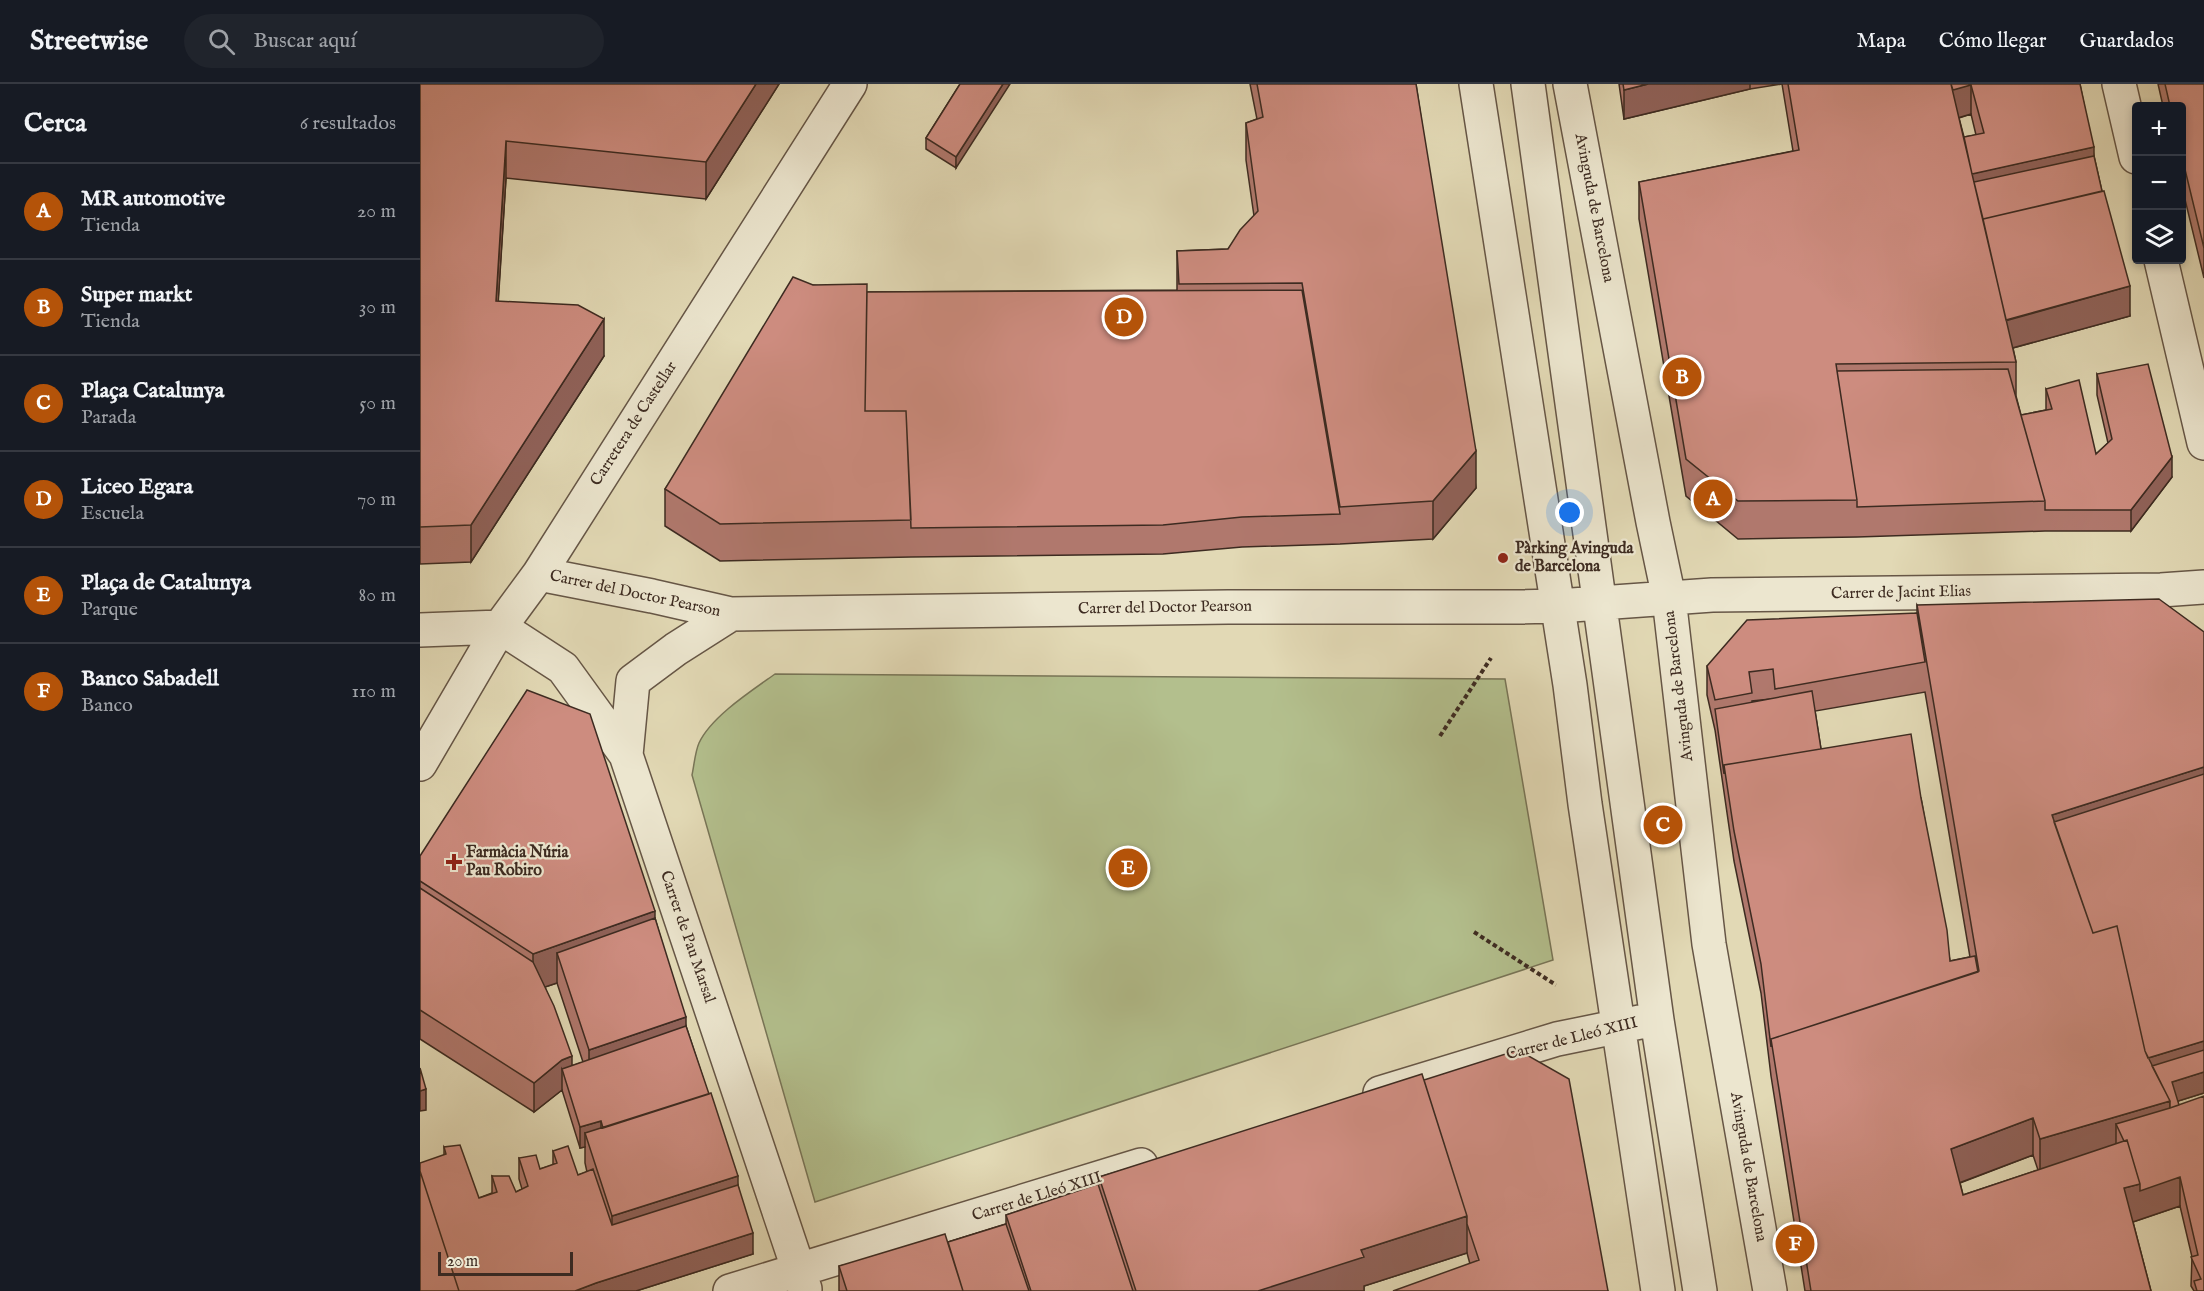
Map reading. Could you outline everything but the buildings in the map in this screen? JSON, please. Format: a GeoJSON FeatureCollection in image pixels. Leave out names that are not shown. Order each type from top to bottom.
{"type":"FeatureCollection","features":[{"type":"Feature","properties":{"kind":"street","name":"Carretera de Castellar"},"geometry":{"type":"LineString","coordinates":[[420,764],[500,627],[539,574],[850,84]]}},
{"type":"Feature","properties":{"kind":"street"},"geometry":{"type":"LineString","coordinates":[[1476,84],[1558,606],[1658,1291]]}},
{"type":"Feature","properties":{"kind":"street"},"geometry":{"type":"LineString","coordinates":[[1528,84],[1657,1020],[1700,1291]]}},
{"type":"Feature","properties":{"kind":"street","name":"Avinguda de Barcelona"},"geometry":{"type":"LineString","coordinates":[[1570,84],[1669,598],[1709,944],[1770,1291]]}},
{"type":"Feature","properties":{"kind":"street"},"geometry":{"type":"LineString","coordinates":[[2119,84],[2136,156]]}},
{"type":"Feature","properties":{"kind":"street"},"geometry":{"type":"LineString","coordinates":[[2162,264],[2204,443]]}},
{"type":"Feature","properties":{"kind":"street","name":"Carrer del Doctor Pearson"},"geometry":{"type":"LineString","coordinates":[[539,574],[731,614],[1228,606],[1558,606],[1599,603]]}},
{"type":"Feature","properties":{"kind":"street","name":"Carrer de Jacint Elias"},"geometry":{"type":"LineString","coordinates":[[1599,603],[1712,595],[2161,590],[2204,587]]}},
{"type":"Feature","properties":{"kind":"street","name":"Carrer del Doctor Pearson"},"geometry":{"type":"LineString","coordinates":[[626,755],[633,681],[676,649],[731,614]]}},
{"type":"Feature","properties":{"kind":"street"},"geometry":{"type":"LineString","coordinates":[[420,630],[500,627]]}},
{"type":"Feature","properties":{"kind":"street","name":"Carrer de Pau Marsal"},"geometry":{"type":"LineString","coordinates":[[500,627],[563,668],[626,755],[802,1280]]}},
{"type":"Feature","properties":{"kind":"street","name":"Carrer de Lleó XIII"},"geometry":{"type":"LineString","coordinates":[[1353,1101],[1557,1039],[1657,1020]]}},
{"type":"Feature","properties":{"kind":"street","name":"Carrer de Lleó XIII"},"geometry":{"type":"LineString","coordinates":[[730,1291],[802,1280],[1171,1156]]}},
{"type":"Feature","properties":{"kind":"path"},"geometry":{"type":"LineString","coordinates":[[1440,736],[1491,658]]}},
{"type":"Feature","properties":{"kind":"path"},"geometry":{"type":"LineString","coordinates":[[1474,932],[1556,984]]}},
{"type":"Feature","properties":{"kind":"green space"},"geometry":{"type":"Polygon","coordinates":[[[775,674],[1505,679],[1553,960],[815,1202],[692,775],[699,743],[705,733],[732,705],[775,674]]]}},
{"type":"Feature","properties":{"kind":"place","name":"Liceo Egara"},"geometry":{"type":"Point","coordinates":[1124,317]}},
{"type":"Feature","properties":{"kind":"place","name":"Super markt"},"geometry":{"type":"Point","coordinates":[1682,377]}},
{"type":"Feature","properties":{"kind":"place","name":"MR automotive"},"geometry":{"type":"Point","coordinates":[1713,499]}},
{"type":"Feature","properties":{"kind":"place","name":"Pàrking Avinguda de Barcelona"},"geometry":{"type":"Point","coordinates":[1503,558]}},
{"type":"Feature","properties":{"kind":"place","name":"Plaça Catalunya"},"geometry":{"type":"Point","coordinates":[1663,825]}},
{"type":"Feature","properties":{"kind":"place","name":"Farmàcia Núria Pau Robiro"},"geometry":{"type":"Point","coordinates":[454,862]}},
{"type":"Feature","properties":{"kind":"place","name":"Plaça de Catalunya"},"geometry":{"type":"Point","coordinates":[1128,868]}},
{"type":"Feature","properties":{"kind":"place","name":"Banco Sabadell"},"geometry":{"type":"Point","coordinates":[1795,1244]}}]}
